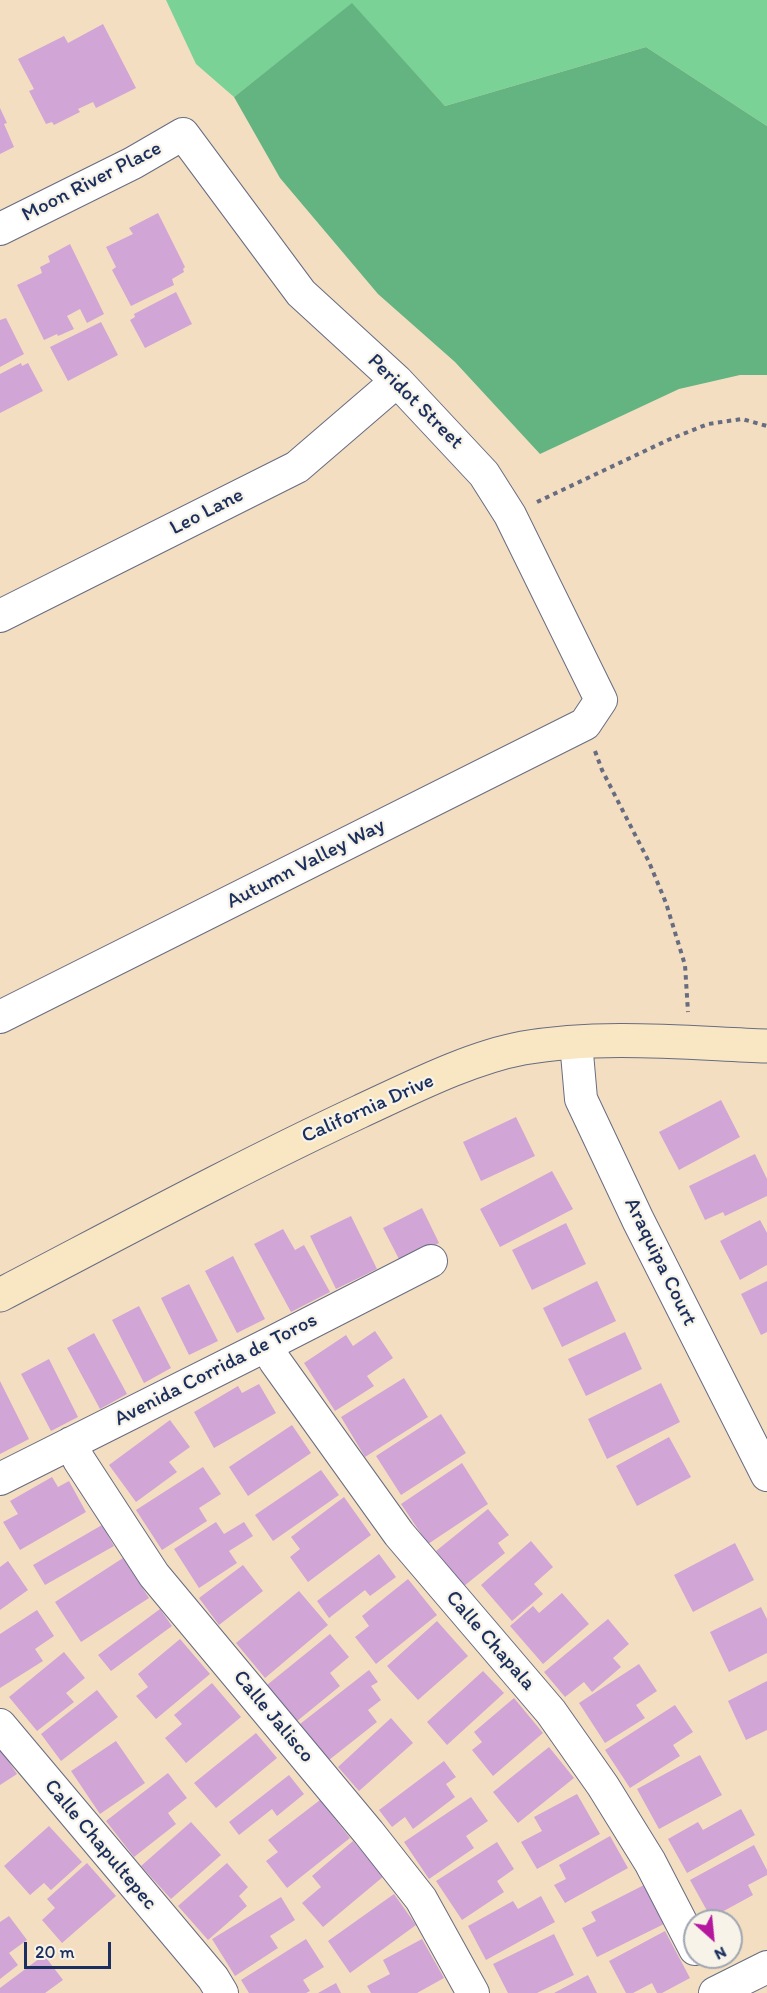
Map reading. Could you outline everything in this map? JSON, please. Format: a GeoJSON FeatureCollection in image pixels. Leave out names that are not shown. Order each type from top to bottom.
{"type":"FeatureCollection","features":[{"type":"Feature","properties":{"kind":"street","name":"Moon River Place"},"geometry":{"type":"LineString","coordinates":[[0,230],[133,163],[183,134]]}},
{"type":"Feature","properties":{"kind":"street","name":"Peridot Street"},"geometry":{"type":"LineString","coordinates":[[183,134],[301,293],[397,381],[484,474],[510,515],[593,712]]}},
{"type":"Feature","properties":{"kind":"street","name":"Leo Lane"},"geometry":{"type":"LineString","coordinates":[[0,616],[297,467],[397,381]]}},
{"type":"Feature","properties":{"kind":"street","name":"Autumn Valley Way"},"geometry":{"type":"LineString","coordinates":[[0,1017],[593,712]]}},
{"type":"Feature","properties":{"kind":"street","name":"California Drive"},"geometry":{"type":"LineString","coordinates":[[0,1295],[300,1140],[397,1095],[481,1060],[521,1049],[576,1042],[767,1046]]}},
{"type":"Feature","properties":{"kind":"street","name":"Araquipa Court"},"geometry":{"type":"LineString","coordinates":[[576,1042],[581,1099],[638,1220],[767,1475]]}},
{"type":"Feature","properties":{"kind":"street","name":"Avenida Corrida de Toros"},"geometry":{"type":"LineString","coordinates":[[0,1479],[430,1260]]}},
{"type":"Feature","properties":{"kind":"street","name":"Calle Chapala"},"geometry":{"type":"LineString","coordinates":[[267,1345],[275,1361],[399,1534],[551,1712],[603,1786],[650,1862],[683,1926]]}},
{"type":"Feature","properties":{"kind":"street","name":"Calle Jalisco"},"geometry":{"type":"LineString","coordinates":[[70,1443],[154,1575],[369,1833],[421,1899],[473,1993]]}},
{"type":"Feature","properties":{"kind":"street","name":"Calle Chapultepec"},"geometry":{"type":"LineString","coordinates":[[0,1725],[213,1978],[222,1993]]}},
{"type":"Feature","properties":{"kind":"street"},"geometry":{"type":"LineString","coordinates":[[705,1969],[716,1993],[767,1967]]}},
{"type":"Feature","properties":{"kind":"path"},"geometry":{"type":"LineString","coordinates":[[510,515],[668,440],[708,424],[742,419],[767,426]]}},
{"type":"Feature","properties":{"kind":"path"},"geometry":{"type":"LineString","coordinates":[[593,712],[602,770],[649,862],[666,903],[685,965],[690,1043]]}},
{"type":"Feature","properties":{"kind":"green space"},"geometry":{"type":"Polygon","coordinates":[[[166,0],[767,0],[767,126],[646,47],[445,106],[352,4],[234,97],[196,64],[166,0]]]}},
{"type":"Feature","properties":{"kind":"green space"},"geometry":{"type":"Polygon","coordinates":[[[352,3],[445,106],[646,47],[767,126],[767,375],[740,375],[679,389],[540,454],[455,362],[378,294],[280,178],[234,97],[352,3]]]}},
{"type":"Feature","properties":{"kind":"building"},"geometry":{"type":"Polygon","coordinates":[[[103,24],[136,88],[96,108],[93,102],[78,109],[80,112],[54,125],[52,122],[46,124],[29,91],[34,89],[18,59],[64,36],[68,43],[103,24]]]}},
{"type":"Feature","properties":{"kind":"building"},"geometry":{"type":"Polygon","coordinates":[[[0,108],[14,147],[0,154],[0,108]]]}},
{"type":"Feature","properties":{"kind":"building"},"geometry":{"type":"Polygon","coordinates":[[[158,213],[185,267],[184,272],[172,279],[174,285],[131,306],[112,270],[116,267],[106,247],[133,234],[129,228],[158,213]]]}},
{"type":"Feature","properties":{"kind":"building"},"geometry":{"type":"Polygon","coordinates":[[[70,244],[104,314],[87,323],[80,309],[67,316],[74,329],[44,340],[17,285],[42,273],[40,267],[50,262],[48,256],[70,244]]]}},
{"type":"Feature","properties":{"kind":"building"},"geometry":{"type":"Polygon","coordinates":[[[176,292],[192,324],[145,348],[130,320],[135,317],[134,314],[176,292]]]}},
{"type":"Feature","properties":{"kind":"building"},"geometry":{"type":"Polygon","coordinates":[[[6,318],[24,354],[0,367],[0,320],[6,318]]]}},
{"type":"Feature","properties":{"kind":"building"},"geometry":{"type":"Polygon","coordinates":[[[101,322],[118,355],[68,381],[50,347],[101,322]]]}},
{"type":"Feature","properties":{"kind":"building"},"geometry":{"type":"Polygon","coordinates":[[[21,363],[22,366],[28,363],[43,391],[0,413],[0,374],[21,363]]]}},
{"type":"Feature","properties":{"kind":"building"},"geometry":{"type":"Polygon","coordinates":[[[721,1100],[740,1137],[679,1170],[659,1132],[721,1100]]]}},
{"type":"Feature","properties":{"kind":"building"},"geometry":{"type":"Polygon","coordinates":[[[516,1117],[535,1156],[481,1181],[463,1142],[516,1117]]]}},
{"type":"Feature","properties":{"kind":"building"},"geometry":{"type":"Polygon","coordinates":[[[755,1154],[767,1179],[767,1196],[725,1216],[723,1212],[705,1220],[689,1186],[755,1154]]]}},
{"type":"Feature","properties":{"kind":"building"},"geometry":{"type":"Polygon","coordinates":[[[552,1171],[573,1209],[500,1247],[480,1209],[552,1171]]]}},
{"type":"Feature","properties":{"kind":"building"},"geometry":{"type":"Polygon","coordinates":[[[422,1208],[439,1243],[401,1263],[383,1228],[422,1208]]]}},
{"type":"Feature","properties":{"kind":"building"},"geometry":{"type":"Polygon","coordinates":[[[351,1216],[377,1269],[336,1289],[310,1236],[351,1216]]]}},
{"type":"Feature","properties":{"kind":"building"},"geometry":{"type":"Polygon","coordinates":[[[760,1220],[767,1233],[767,1265],[740,1280],[720,1241],[760,1220]]]}},
{"type":"Feature","properties":{"kind":"building"},"geometry":{"type":"Polygon","coordinates":[[[566,1223],[586,1264],[532,1290],[512,1250],[566,1223]]]}},
{"type":"Feature","properties":{"kind":"building"},"geometry":{"type":"Polygon","coordinates":[[[283,1229],[295,1250],[304,1245],[330,1292],[291,1312],[254,1244],[283,1229]]]}},
{"type":"Feature","properties":{"kind":"building"},"geometry":{"type":"Polygon","coordinates":[[[233,1256],[265,1319],[237,1333],[205,1271],[233,1256]]]}},
{"type":"Feature","properties":{"kind":"building"},"geometry":{"type":"Polygon","coordinates":[[[597,1281],[616,1321],[562,1347],[543,1308],[597,1281]]]}},
{"type":"Feature","properties":{"kind":"building"},"geometry":{"type":"Polygon","coordinates":[[[767,1281],[767,1332],[761,1335],[741,1294],[767,1281]]]}},
{"type":"Feature","properties":{"kind":"building"},"geometry":{"type":"Polygon","coordinates":[[[189,1284],[218,1341],[189,1355],[161,1298],[189,1284]]]}},
{"type":"Feature","properties":{"kind":"building"},"geometry":{"type":"Polygon","coordinates":[[[139,1306],[171,1368],[144,1383],[112,1320],[139,1306]]]}},
{"type":"Feature","properties":{"kind":"building"},"geometry":{"type":"Polygon","coordinates":[[[375,1331],[393,1358],[367,1376],[374,1386],[335,1411],[304,1363],[346,1335],[353,1346],[375,1331]]]}},
{"type":"Feature","properties":{"kind":"building"},"geometry":{"type":"Polygon","coordinates":[[[625,1332],[642,1369],[586,1396],[568,1359],[625,1332]]]}},
{"type":"Feature","properties":{"kind":"building"},"geometry":{"type":"Polygon","coordinates":[[[94,1333],[127,1394],[100,1409],[67,1348],[94,1333]]]}},
{"type":"Feature","properties":{"kind":"building"},"geometry":{"type":"Polygon","coordinates":[[[49,1359],[78,1417],[51,1431],[21,1374],[49,1359]]]}},
{"type":"Feature","properties":{"kind":"building"},"geometry":{"type":"Polygon","coordinates":[[[404,1378],[428,1417],[365,1457],[341,1417],[404,1378]]]}},
{"type":"Feature","properties":{"kind":"building"},"geometry":{"type":"Polygon","coordinates":[[[0,1381],[29,1439],[0,1454],[0,1381]]]}},
{"type":"Feature","properties":{"kind":"building"},"geometry":{"type":"Polygon","coordinates":[[[661,1383],[680,1422],[607,1459],[588,1419],[661,1383]]]}},
{"type":"Feature","properties":{"kind":"building"},"geometry":{"type":"Polygon","coordinates":[[[259,1384],[276,1413],[214,1448],[194,1412],[238,1386],[242,1393],[259,1384]]]}},
{"type":"Feature","properties":{"kind":"building"},"geometry":{"type":"Polygon","coordinates":[[[441,1414],[466,1453],[401,1495],[376,1456],[441,1414]]]}},
{"type":"Feature","properties":{"kind":"building"},"geometry":{"type":"Polygon","coordinates":[[[170,1420],[190,1447],[169,1462],[177,1472],[136,1502],[109,1465],[170,1420]]]}},
{"type":"Feature","properties":{"kind":"building"},"geometry":{"type":"Polygon","coordinates":[[[292,1425],[311,1453],[248,1496],[229,1467],[292,1425]]]}},
{"type":"Feature","properties":{"kind":"building"},"geometry":{"type":"Polygon","coordinates":[[[669,1437],[691,1477],[637,1506],[616,1466],[669,1437]]]}},
{"type":"Feature","properties":{"kind":"building"},"geometry":{"type":"Polygon","coordinates":[[[462,1463],[488,1504],[428,1544],[401,1504],[462,1463]]]}},
{"type":"Feature","properties":{"kind":"building"},"geometry":{"type":"Polygon","coordinates":[[[203,1467],[221,1494],[199,1508],[207,1521],[162,1550],[136,1510],[203,1467]]]}},
{"type":"Feature","properties":{"kind":"building"},"geometry":{"type":"Polygon","coordinates":[[[321,1470],[339,1495],[273,1541],[255,1515],[321,1470]]]}},
{"type":"Feature","properties":{"kind":"building"},"geometry":{"type":"Polygon","coordinates":[[[52,1477],[58,1487],[69,1481],[86,1512],[20,1550],[3,1522],[18,1514],[10,1501],[52,1477]]]}},
{"type":"Feature","properties":{"kind":"building"},"geometry":{"type":"Polygon","coordinates":[[[344,1497],[371,1535],[308,1582],[290,1557],[300,1549],[291,1537],[344,1497]]]}},
{"type":"Feature","properties":{"kind":"building"},"geometry":{"type":"Polygon","coordinates":[[[488,1509],[509,1535],[498,1543],[505,1553],[464,1586],[436,1551],[488,1509]]]}},
{"type":"Feature","properties":{"kind":"building"},"geometry":{"type":"Polygon","coordinates":[[[216,1522],[224,1534],[244,1522],[253,1536],[229,1551],[237,1563],[199,1588],[174,1549],[216,1522]]]}},
{"type":"Feature","properties":{"kind":"building"},"geometry":{"type":"Polygon","coordinates":[[[102,1525],[114,1546],[45,1585],[33,1565],[102,1525]]]}},
{"type":"Feature","properties":{"kind":"building"},"geometry":{"type":"Polygon","coordinates":[[[531,1541],[553,1567],[534,1584],[543,1594],[512,1621],[481,1585],[531,1541]]]}},
{"type":"Feature","properties":{"kind":"building"},"geometry":{"type":"Polygon","coordinates":[[[735,1543],[754,1580],[693,1612],[674,1575],[735,1543]]]}},
{"type":"Feature","properties":{"kind":"building"},"geometry":{"type":"Polygon","coordinates":[[[379,1554],[396,1577],[370,1596],[365,1590],[329,1618],[317,1601],[379,1554]]]}},
{"type":"Feature","properties":{"kind":"building"},"geometry":{"type":"Polygon","coordinates":[[[123,1558],[149,1598],[81,1642],[55,1602],[123,1558]]]}},
{"type":"Feature","properties":{"kind":"building"},"geometry":{"type":"Polygon","coordinates":[[[8,1561],[28,1590],[0,1610],[0,1567],[8,1561]]]}},
{"type":"Feature","properties":{"kind":"building"},"geometry":{"type":"Polygon","coordinates":[[[243,1565],[263,1591],[219,1625],[199,1598],[243,1565]]]}},
{"type":"Feature","properties":{"kind":"building"},"geometry":{"type":"Polygon","coordinates":[[[408,1579],[437,1615],[376,1664],[355,1637],[369,1626],[362,1616],[408,1579]]]}},
{"type":"Feature","properties":{"kind":"building"},"geometry":{"type":"Polygon","coordinates":[[[299,1591],[328,1625],[265,1678],[236,1643],[299,1591]]]}},
{"type":"Feature","properties":{"kind":"building"},"geometry":{"type":"Polygon","coordinates":[[[562,1593],[589,1624],[543,1664],[510,1626],[533,1606],[539,1613],[562,1593]]]}},
{"type":"Feature","properties":{"kind":"building"},"geometry":{"type":"Polygon","coordinates":[[[761,1607],[767,1619],[767,1653],[729,1672],[710,1632],[761,1607]]]}},
{"type":"Feature","properties":{"kind":"building"},"geometry":{"type":"Polygon","coordinates":[[[160,1609],[172,1626],[111,1671],[98,1655],[160,1609]]]}},
{"type":"Feature","properties":{"kind":"building"},"geometry":{"type":"Polygon","coordinates":[[[37,1610],[54,1636],[35,1649],[43,1661],[0,1688],[0,1634],[37,1610]]]}},
{"type":"Feature","properties":{"kind":"building"},"geometry":{"type":"Polygon","coordinates":[[[608,1619],[629,1644],[613,1658],[621,1667],[592,1692],[584,1682],[565,1697],[544,1672],[608,1619]]]}},
{"type":"Feature","properties":{"kind":"building"},"geometry":{"type":"Polygon","coordinates":[[[437,1621],[468,1656],[418,1700],[387,1666],[437,1621]]]}},
{"type":"Feature","properties":{"kind":"building"},"geometry":{"type":"Polygon","coordinates":[[[330,1634],[349,1657],[330,1673],[340,1686],[296,1722],[267,1685],[330,1634]]]}},
{"type":"Feature","properties":{"kind":"building"},"geometry":{"type":"Polygon","coordinates":[[[180,1639],[210,1674],[156,1719],[136,1696],[148,1687],[138,1674],[180,1639]]]}},
{"type":"Feature","properties":{"kind":"building"},"geometry":{"type":"Polygon","coordinates":[[[64,1652],[85,1678],[66,1693],[74,1702],[37,1731],[9,1697],[64,1652]]]}},
{"type":"Feature","properties":{"kind":"building"},"geometry":{"type":"Polygon","coordinates":[[[639,1664],[657,1691],[636,1705],[645,1718],[605,1743],[579,1703],[639,1664]]]}},
{"type":"Feature","properties":{"kind":"building"},"geometry":{"type":"Polygon","coordinates":[[[369,1670],[378,1682],[371,1686],[381,1700],[368,1710],[377,1722],[329,1760],[300,1724],[369,1670]]]}},
{"type":"Feature","properties":{"kind":"building"},"geometry":{"type":"Polygon","coordinates":[[[483,1671],[504,1693],[447,1745],[427,1722],[483,1671]]]}},
{"type":"Feature","properties":{"kind":"building"},"geometry":{"type":"Polygon","coordinates":[[[767,1681],[767,1730],[746,1740],[728,1701],[767,1681]]]}},
{"type":"Feature","properties":{"kind":"building"},"geometry":{"type":"Polygon","coordinates":[[[212,1683],[241,1717],[186,1763],[165,1738],[182,1724],[174,1715],[212,1683]]]}},
{"type":"Feature","properties":{"kind":"building"},"geometry":{"type":"Polygon","coordinates":[[[97,1690],[118,1717],[61,1761],[41,1734],[97,1690]]]}},
{"type":"Feature","properties":{"kind":"building"},"geometry":{"type":"Polygon","coordinates":[[[514,1698],[543,1733],[493,1776],[472,1750],[482,1742],[474,1732],[514,1698]]]}},
{"type":"Feature","properties":{"kind":"building"},"geometry":{"type":"Polygon","coordinates":[[[675,1705],[693,1732],[673,1745],[680,1756],[630,1788],[605,1750],[675,1705]]]}},
{"type":"Feature","properties":{"kind":"building"},"geometry":{"type":"Polygon","coordinates":[[[391,1718],[413,1743],[359,1791],[338,1767],[391,1718]]]}},
{"type":"Feature","properties":{"kind":"building"},"geometry":{"type":"Polygon","coordinates":[[[256,1733],[277,1758],[216,1808],[194,1783],[256,1733]]]}},
{"type":"Feature","properties":{"kind":"building"},"geometry":{"type":"Polygon","coordinates":[[[116,1741],[145,1783],[100,1814],[71,1771],[116,1741]]]}},
{"type":"Feature","properties":{"kind":"building"},"geometry":{"type":"Polygon","coordinates":[[[549,1747],[574,1778],[518,1823],[493,1792],[549,1747]]]}},
{"type":"Feature","properties":{"kind":"building"},"geometry":{"type":"Polygon","coordinates":[[[0,1748],[17,1774],[0,1785],[0,1748]]]}},
{"type":"Feature","properties":{"kind":"building"},"geometry":{"type":"Polygon","coordinates":[[[700,1755],[722,1795],[659,1829],[637,1789],[700,1755]]]}},
{"type":"Feature","properties":{"kind":"building"},"geometry":{"type":"Polygon","coordinates":[[[444,1761],[456,1777],[446,1784],[455,1797],[413,1829],[405,1817],[392,1827],[379,1810],[444,1761]]]}},
{"type":"Feature","properties":{"kind":"building"},"geometry":{"type":"Polygon","coordinates":[[[168,1773],[187,1798],[168,1813],[176,1824],[134,1857],[106,1821],[168,1773]]]}},
{"type":"Feature","properties":{"kind":"building"},"geometry":{"type":"Polygon","coordinates":[[[289,1775],[304,1794],[277,1816],[272,1809],[239,1835],[229,1822],[289,1775]]]}},
{"type":"Feature","properties":{"kind":"building"},"geometry":{"type":"Polygon","coordinates":[[[577,1794],[600,1834],[537,1869],[521,1842],[542,1831],[534,1817],[577,1794]]]}},
{"type":"Feature","properties":{"kind":"building"},"geometry":{"type":"Polygon","coordinates":[[[471,1797],[488,1821],[466,1836],[474,1848],[429,1879],[404,1842],[471,1797]]]}},
{"type":"Feature","properties":{"kind":"building"},"geometry":{"type":"Polygon","coordinates":[[[320,1800],[350,1838],[287,1888],[266,1861],[278,1852],[268,1840],[320,1800]]]}},
{"type":"Feature","properties":{"kind":"building"},"geometry":{"type":"Polygon","coordinates":[[[741,1809],[755,1835],[687,1873],[668,1839],[698,1822],[703,1830],[741,1809]]]}},
{"type":"Feature","properties":{"kind":"building"},"geometry":{"type":"Polygon","coordinates":[[[191,1822],[221,1855],[171,1899],[141,1866],[191,1822]]]}},
{"type":"Feature","properties":{"kind":"building"},"geometry":{"type":"Polygon","coordinates":[[[49,1826],[82,1862],[51,1890],[44,1883],[30,1895],[4,1866],[49,1826]]]}},
{"type":"Feature","properties":{"kind":"building"},"geometry":{"type":"Polygon","coordinates":[[[610,1836],[628,1868],[565,1903],[554,1885],[566,1879],[559,1865],[610,1836]]]}},
{"type":"Feature","properties":{"kind":"building"},"geometry":{"type":"Polygon","coordinates":[[[353,1841],[384,1876],[323,1927],[302,1903],[321,1887],[312,1876],[353,1841]]]}},
{"type":"Feature","properties":{"kind":"building"},"geometry":{"type":"Polygon","coordinates":[[[497,1842],[514,1869],[497,1881],[504,1892],[462,1920],[436,1881],[497,1842]]]}},
{"type":"Feature","properties":{"kind":"building"},"geometry":{"type":"Polygon","coordinates":[[[754,1845],[767,1870],[767,1875],[748,1885],[753,1895],[727,1909],[706,1909],[690,1880],[754,1845]]]}},
{"type":"Feature","properties":{"kind":"building"},"geometry":{"type":"Polygon","coordinates":[[[87,1863],[116,1896],[62,1943],[42,1920],[55,1908],[47,1899],[87,1863]]]}},
{"type":"Feature","properties":{"kind":"building"},"geometry":{"type":"Polygon","coordinates":[[[227,1863],[248,1887],[239,1896],[247,1906],[208,1940],[178,1906],[227,1863]]]}},
{"type":"Feature","properties":{"kind":"building"},"geometry":{"type":"Polygon","coordinates":[[[646,1884],[666,1923],[597,1957],[582,1928],[596,1921],[591,1912],[646,1884]]]}},
{"type":"Feature","properties":{"kind":"building"},"geometry":{"type":"Polygon","coordinates":[[[394,1894],[416,1925],[350,1973],[328,1941],[394,1894]]]}},
{"type":"Feature","properties":{"kind":"building"},"geometry":{"type":"Polygon","coordinates":[[[541,1896],[555,1922],[486,1960],[468,1926],[513,1901],[518,1909],[541,1896]]]}},
{"type":"Feature","properties":{"kind":"building"},"geometry":{"type":"Polygon","coordinates":[[[281,1897],[295,1920],[270,1936],[278,1948],[235,1976],[212,1939],[281,1897]]]}},
{"type":"Feature","properties":{"kind":"building"},"geometry":{"type":"Polygon","coordinates":[[[9,1916],[27,1940],[9,1953],[18,1965],[0,1979],[0,1922],[9,1916]]]}},
{"type":"Feature","properties":{"kind":"building"},"geometry":{"type":"Polygon","coordinates":[[[665,1931],[683,1969],[690,1978],[662,1993],[657,1993],[652,1983],[633,1993],[626,1993],[609,1961],[665,1931]]]}},
{"type":"Feature","properties":{"kind":"building"},"geometry":{"type":"Polygon","coordinates":[[[554,1934],[574,1975],[537,1993],[508,1993],[493,1964],[554,1934]]]}},
{"type":"Feature","properties":{"kind":"building"},"geometry":{"type":"Polygon","coordinates":[[[306,1939],[324,1967],[303,1980],[310,1991],[306,1993],[249,1993],[241,1980],[306,1939]]]}},
{"type":"Feature","properties":{"kind":"building"},"geometry":{"type":"Polygon","coordinates":[[[422,1939],[444,1978],[417,1993],[371,1993],[367,1986],[390,1974],[383,1960],[422,1939]]]}},
{"type":"Feature","properties":{"kind":"building"},"geometry":{"type":"Polygon","coordinates":[[[44,1955],[63,1980],[45,1993],[0,1993],[0,1988],[44,1955]]]}},
{"type":"Feature","properties":{"kind":"building"},"geometry":{"type":"Polygon","coordinates":[[[588,1975],[597,1993],[554,1993],[588,1975]]]}},
{"type":"Feature","properties":{"kind":"building"},"geometry":{"type":"Polygon","coordinates":[[[336,1983],[341,1993],[318,1993],[336,1983]]]}}]}
